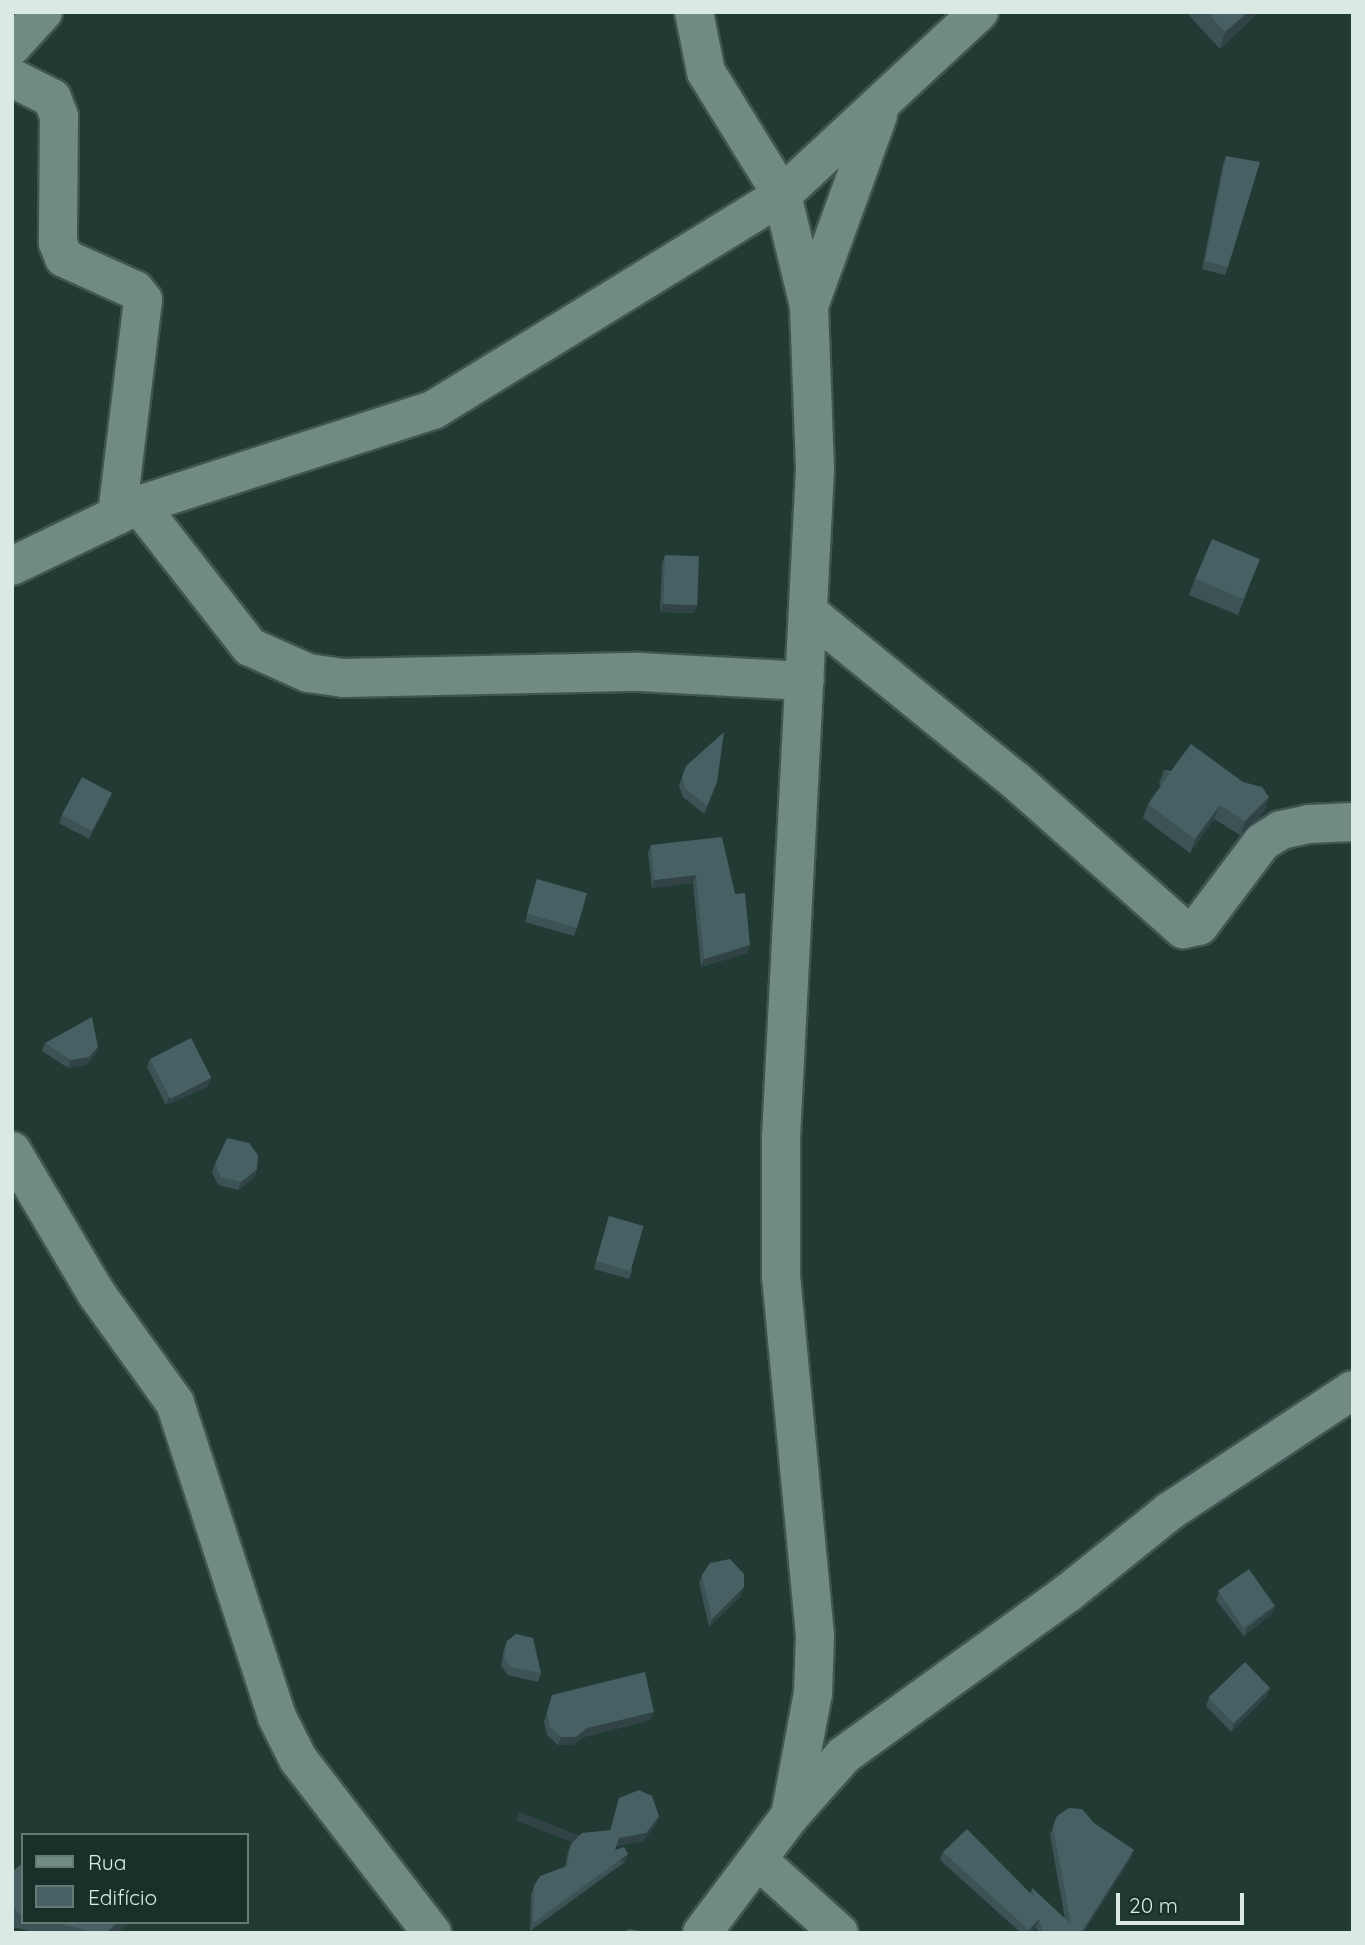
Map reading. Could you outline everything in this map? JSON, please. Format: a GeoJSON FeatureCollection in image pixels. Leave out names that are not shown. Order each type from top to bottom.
{"type":"FeatureCollection","features":[{"type":"Feature","properties":{"kind":"street"},"geometry":{"type":"LineString","coordinates":[[12,46],[43,12]]}},
{"type":"Feature","properties":{"kind":"street"},"geometry":{"type":"LineString","coordinates":[[694,12],[706,72],[782,195],[809,306],[815,469],[781,1137],[781,1276],[815,1636],[813,1693],[790,1816]]}},
{"type":"Feature","properties":{"kind":"street"},"geometry":{"type":"LineString","coordinates":[[12,566],[128,510],[432,410],[782,195],[881,106],[979,12]]}},
{"type":"Feature","properties":{"kind":"street"},"geometry":{"type":"LineString","coordinates":[[12,78],[52,98],[60,116],[58,243],[64,258],[135,290],[143,300],[128,510],[250,647],[308,673],[344,678],[639,672],[805,681]]}},
{"type":"Feature","properties":{"kind":"street"},"geometry":{"type":"LineString","coordinates":[[809,306],[881,106]]}},
{"type":"Feature","properties":{"kind":"street"},"geometry":{"type":"LineString","coordinates":[[808,612],[1015,780],[1184,929],[1199,926],[1262,842],[1281,830],[1308,824],[1353,822]]}},
{"type":"Feature","properties":{"kind":"street"},"geometry":{"type":"LineString","coordinates":[[12,1151],[96,1293],[175,1403],[277,1717],[299,1759],[432,1933]]}},
{"type":"Feature","properties":{"kind":"street"},"geometry":{"type":"LineString","coordinates":[[702,1933],[790,1816],[844,1755],[1068,1593],[1170,1511],[1353,1390]]}},
{"type":"Feature","properties":{"kind":"street"},"geometry":{"type":"LineString","coordinates":[[758,1860],[839,1933]]}},
{"type":"Feature","properties":{"kind":"building"},"geometry":{"type":"Polygon","coordinates":[[[1207,12],[1248,12],[1225,32],[1207,12]]]}},
{"type":"Feature","properties":{"kind":"building"},"geometry":{"type":"Polygon","coordinates":[[[1226,156],[1260,162],[1228,267],[1205,261],[1226,156]]]}},
{"type":"Feature","properties":{"kind":"building"},"geometry":{"type":"Polygon","coordinates":[[[1212,539],[1260,559],[1243,599],[1195,579],[1212,539]]]}},
{"type":"Feature","properties":{"kind":"building"},"geometry":{"type":"Polygon","coordinates":[[[665,555],[699,556],[697,605],[663,604],[665,555]]]}},
{"type":"Feature","properties":{"kind":"building"},"geometry":{"type":"Polygon","coordinates":[[[724,732],[717,782],[707,806],[686,789],[682,777],[686,766],[724,732]]]}},
{"type":"Feature","properties":{"kind":"building"},"geometry":{"type":"Polygon","coordinates":[[[1191,744],[1243,782],[1262,787],[1269,797],[1245,821],[1220,805],[1195,839],[1148,804],[1170,773],[1164,770],[1171,771],[1191,744]]]}},
{"type":"Feature","properties":{"kind":"building"},"geometry":{"type":"Polygon","coordinates":[[[82,777],[112,793],[92,831],[62,815],[82,777]]]}},
{"type":"Feature","properties":{"kind":"building"},"geometry":{"type":"Polygon","coordinates":[[[722,837],[735,894],[745,893],[750,945],[704,959],[696,875],[654,880],[651,845],[722,837]]]}},
{"type":"Feature","properties":{"kind":"building"},"geometry":{"type":"Polygon","coordinates":[[[537,879],[587,893],[577,928],[527,914],[537,879]]]}},
{"type":"Feature","properties":{"kind":"building"},"geometry":{"type":"Polygon","coordinates":[[[92,1017],[98,1047],[89,1057],[71,1060],[45,1043],[92,1017]]]}},
{"type":"Feature","properties":{"kind":"building"},"geometry":{"type":"Polygon","coordinates":[[[191,1038],[211,1078],[170,1099],[150,1059],[191,1038]]]}},
{"type":"Feature","properties":{"kind":"building"},"geometry":{"type":"Polygon","coordinates":[[[227,1138],[249,1143],[258,1155],[257,1169],[241,1182],[221,1177],[215,1164],[227,1138]]]}},
{"type":"Feature","properties":{"kind":"building"},"geometry":{"type":"Polygon","coordinates":[[[609,1216],[644,1226],[631,1271],[596,1261],[609,1216]]]}},
{"type":"Feature","properties":{"kind":"building"},"geometry":{"type":"Polygon","coordinates":[[[730,1559],[744,1574],[744,1587],[712,1619],[702,1575],[710,1563],[730,1559]]]}},
{"type":"Feature","properties":{"kind":"building"},"geometry":{"type":"Polygon","coordinates":[[[1249,1569],[1275,1606],[1244,1628],[1218,1591],[1249,1569]]]}},
{"type":"Feature","properties":{"kind":"building"},"geometry":{"type":"Polygon","coordinates":[[[516,1634],[533,1638],[541,1673],[511,1667],[504,1658],[507,1641],[516,1634]]]}},
{"type":"Feature","properties":{"kind":"building"},"geometry":{"type":"Polygon","coordinates":[[[1245,1662],[1270,1688],[1233,1723],[1208,1697],[1245,1662]]]}},
{"type":"Feature","properties":{"kind":"building"},"geometry":{"type":"Polygon","coordinates":[[[645,1672],[654,1712],[587,1728],[576,1737],[561,1737],[550,1727],[547,1713],[552,1695],[645,1672]]]}},
{"type":"Feature","properties":{"kind":"building"},"geometry":{"type":"Polygon","coordinates":[[[639,1790],[652,1796],[659,1816],[646,1833],[619,1838],[615,1850],[624,1847],[628,1854],[533,1923],[534,1886],[540,1876],[567,1866],[571,1844],[582,1833],[611,1830],[619,1798],[639,1790]]]}},
{"type":"Feature","properties":{"kind":"building"},"geometry":{"type":"Polygon","coordinates":[[[1069,1808],[1082,1809],[1094,1823],[1134,1850],[1081,1933],[1043,1933],[1039,1919],[1029,1930],[943,1852],[967,1829],[1034,1897],[1032,1888],[1071,1924],[1053,1827],[1057,1816],[1069,1808]]]}},
{"type":"Feature","properties":{"kind":"building"},"geometry":{"type":"Polygon","coordinates":[[[21,1865],[21,1914],[12,1902],[12,1872],[21,1865]]]}},
{"type":"Feature","properties":{"kind":"building"},"geometry":{"type":"Polygon","coordinates":[[[62,1924],[116,1924],[106,1933],[62,1924]]]}},
{"type":"Feature","properties":{"kind":"building"},"geometry":{"type":"Polygon","coordinates":[[[629,1929],[646,1932],[647,1933],[623,1933],[629,1929]]]}}]}
